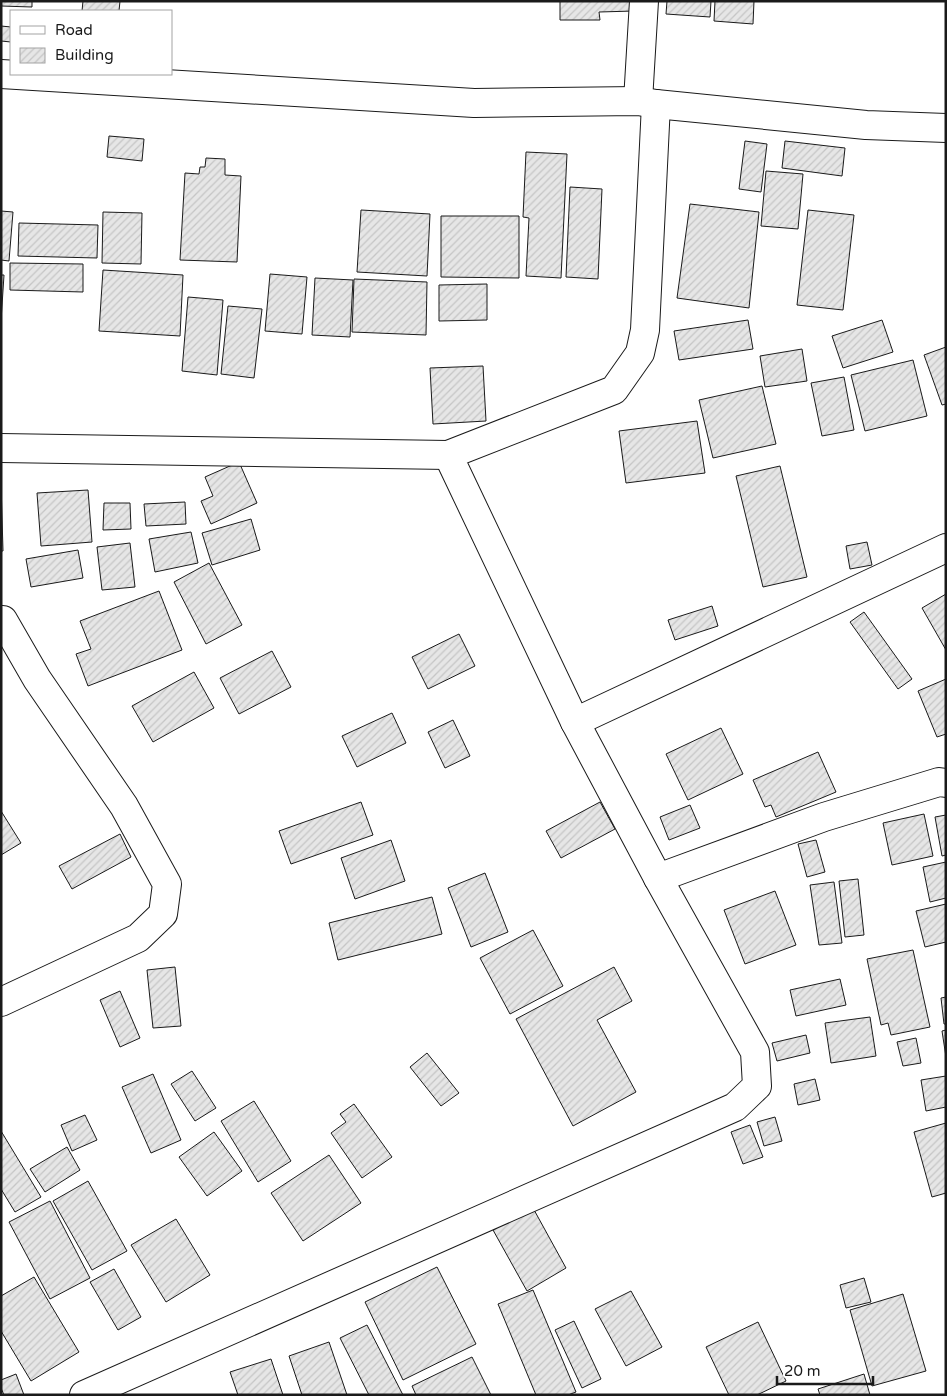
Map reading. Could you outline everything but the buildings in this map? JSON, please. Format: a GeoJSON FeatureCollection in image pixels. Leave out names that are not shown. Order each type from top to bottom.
{"type":"FeatureCollection","features":[{"type":"Feature","properties":{"kind":"street"},"geometry":{"type":"LineString","coordinates":[[1,448],[448,455],[614,390],[640,353],[645,330],[647,103],[644,1]]}},
{"type":"Feature","properties":{"kind":"street"},"geometry":{"type":"LineString","coordinates":[[17,75],[474,103],[647,103],[866,125],[946,128]]}},
{"type":"Feature","properties":{"kind":"street"},"geometry":{"type":"LineString","coordinates":[[84,1395],[735,1107],[757,1086],[755,1052],[658,878],[575,722],[448,455]]}},
{"type":"Feature","properties":{"kind":"street"},"geometry":{"type":"LineString","coordinates":[[575,722],[946,548]]}},
{"type":"Feature","properties":{"kind":"street"},"geometry":{"type":"LineString","coordinates":[[1,1002],[138,938],[164,914],[167,884],[124,806],[36,679],[3,620]]}},
{"type":"Feature","properties":{"kind":"street"},"geometry":{"type":"LineString","coordinates":[[658,878],[824,817],[939,782],[946,783]]}}]}
